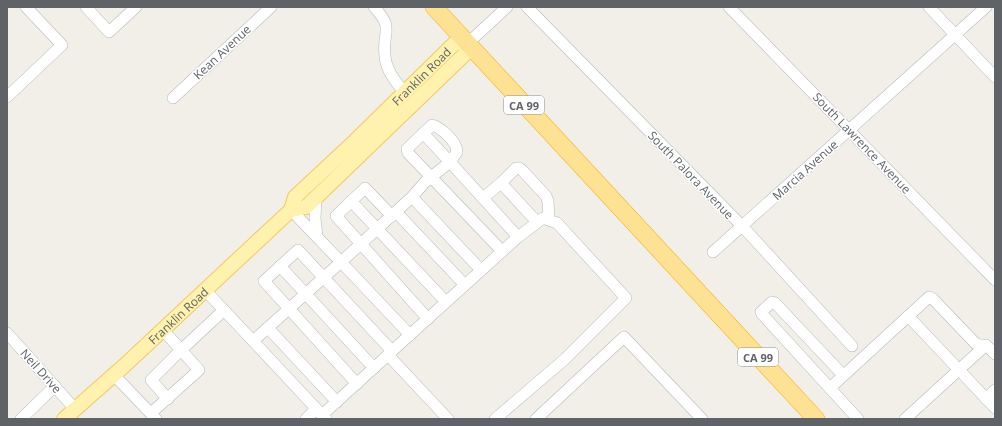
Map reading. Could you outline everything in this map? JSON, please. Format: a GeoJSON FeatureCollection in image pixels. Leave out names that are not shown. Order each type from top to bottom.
{"type":"FeatureCollection","features":[{"type":"Feature","properties":{"kind":"highway","name":"CA 99"},"geometry":{"type":"LineString","coordinates":[[434,7],[816,419]]}},
{"type":"Feature","properties":{"kind":"main road","name":"Franklin Road"},"geometry":{"type":"LineString","coordinates":[[64,419],[114,375],[291,210],[295,197],[351,145],[456,42],[468,43],[466,53],[316,198],[306,207],[291,210]]}},
{"type":"Feature","properties":{"kind":"street"},"geometry":{"type":"LineString","coordinates":[[7,95],[62,46],[26,7]]}},
{"type":"Feature","properties":{"kind":"street"},"geometry":{"type":"LineString","coordinates":[[86,7],[109,32],[130,9]]}},
{"type":"Feature","properties":{"kind":"street","name":"Kean Avenue"},"geometry":{"type":"LineString","coordinates":[[173,98],[271,7]]}},
{"type":"Feature","properties":{"kind":"street"},"geometry":{"type":"LineString","coordinates":[[374,7],[386,23],[385,56],[387,65],[394,79],[404,92]]}},
{"type":"Feature","properties":{"kind":"street"},"geometry":{"type":"LineString","coordinates":[[468,43],[507,7]]}},
{"type":"Feature","properties":{"kind":"street","name":"South Palora Avenue"},"geometry":{"type":"LineString","coordinates":[[528,7],[742,226],[852,346]]}},
{"type":"Feature","properties":{"kind":"street","name":"South Lawrence Avenue"},"geometry":{"type":"LineString","coordinates":[[729,7],[995,280]]}},
{"type":"Feature","properties":{"kind":"street"},"geometry":{"type":"LineString","coordinates":[[929,7],[995,77]]}},
{"type":"Feature","properties":{"kind":"street","name":"Marcia Avenue"},"geometry":{"type":"LineString","coordinates":[[713,252],[986,7]]}},
{"type":"Feature","properties":{"kind":"street"},"geometry":{"type":"LineString","coordinates":[[253,341],[394,214],[425,182],[432,177],[450,162],[457,152],[457,146],[438,126],[432,125],[407,149],[408,153],[432,177],[502,251]]}},
{"type":"Feature","properties":{"kind":"street"},"geometry":{"type":"LineString","coordinates":[[423,133],[518,237]]}},
{"type":"Feature","properties":{"kind":"street"},"geometry":{"type":"LineString","coordinates":[[483,198],[516,168],[519,168],[546,196],[548,201],[549,220]]}},
{"type":"Feature","properties":{"kind":"street"},"geometry":{"type":"LineString","coordinates":[[501,183],[537,222]]}},
{"type":"Feature","properties":{"kind":"street"},"geometry":{"type":"LineString","coordinates":[[428,319],[336,216],[365,188],[394,214],[465,285]]}},
{"type":"Feature","properties":{"kind":"street"},"geometry":{"type":"LineString","coordinates":[[412,197],[481,270]]}},
{"type":"Feature","properties":{"kind":"street"},"geometry":{"type":"LineString","coordinates":[[316,198],[317,237]]}},
{"type":"Feature","properties":{"kind":"street"},"geometry":{"type":"LineString","coordinates":[[351,201],[446,302]]}},
{"type":"Feature","properties":{"kind":"street"},"geometry":{"type":"LineString","coordinates":[[291,210],[410,335]]}},
{"type":"Feature","properties":{"kind":"street"},"geometry":{"type":"LineString","coordinates":[[306,419],[322,414],[357,384],[502,251],[543,218],[556,223],[626,298],[565,359],[495,419]]}},
{"type":"Feature","properties":{"kind":"street"},"geometry":{"type":"LineString","coordinates":[[357,384],[264,281],[298,250],[448,419]]}},
{"type":"Feature","properties":{"kind":"street"},"geometry":{"type":"LineString","coordinates":[[280,266],[374,368]]}},
{"type":"Feature","properties":{"kind":"street"},"geometry":{"type":"LineString","coordinates":[[205,290],[322,414]]}},
{"type":"Feature","properties":{"kind":"street"},"geometry":{"type":"LineString","coordinates":[[830,388],[929,297],[933,299],[976,344],[986,345],[995,354]]}},
{"type":"Feature","properties":{"kind":"street"},"geometry":{"type":"LineString","coordinates":[[843,375],[775,303],[772,302],[761,312],[858,419]]}},
{"type":"Feature","properties":{"kind":"street"},"geometry":{"type":"LineString","coordinates":[[168,399],[151,380],[224,310]]}},
{"type":"Feature","properties":{"kind":"street"},"geometry":{"type":"LineString","coordinates":[[908,316],[995,408]]}},
{"type":"Feature","properties":{"kind":"street"},"geometry":{"type":"LineString","coordinates":[[268,328],[336,402]]}},
{"type":"Feature","properties":{"kind":"street"},"geometry":{"type":"LineString","coordinates":[[114,375],[154,416],[168,399],[199,370],[162,330]]}},
{"type":"Feature","properties":{"kind":"street","name":"Neil Drive"},"geometry":{"type":"LineString","coordinates":[[7,333],[75,409]]}},
{"type":"Feature","properties":{"kind":"street"},"geometry":{"type":"LineString","coordinates":[[536,419],[624,337],[702,419]]}},
{"type":"Feature","properties":{"kind":"street"},"geometry":{"type":"LineString","coordinates":[[905,419],[986,345]]}},
{"type":"Feature","properties":{"kind":"street"},"geometry":{"type":"LineString","coordinates":[[21,419],[55,386]]}},
{"type":"Feature","properties":{"kind":"street"},"geometry":{"type":"LineString","coordinates":[[986,399],[995,390]]}}]}
